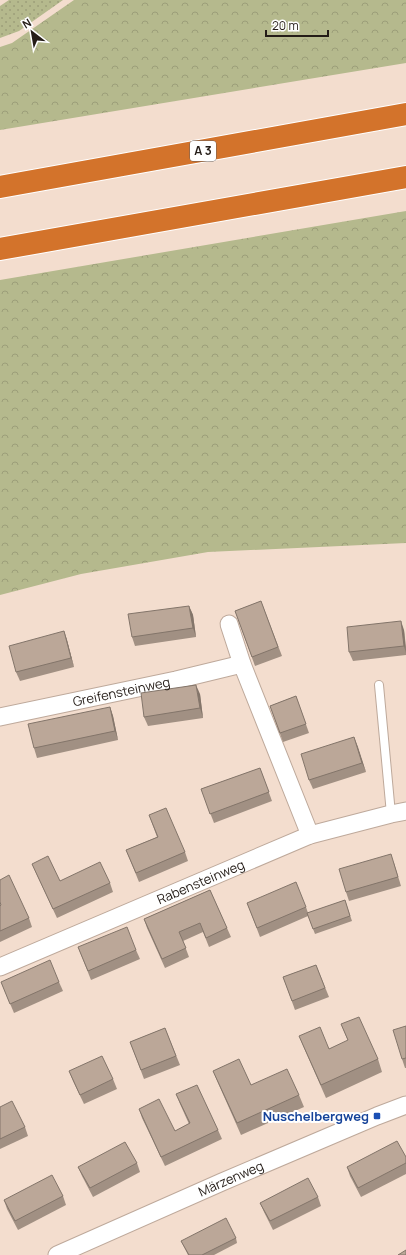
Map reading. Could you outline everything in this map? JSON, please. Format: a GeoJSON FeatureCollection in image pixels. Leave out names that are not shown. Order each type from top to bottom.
{"type":"FeatureCollection","features":[{"type":"Feature","properties":{"kind":"highway","name":"A 3"},"geometry":{"type":"LineString","coordinates":[[0,187],[406,114]]}},
{"type":"Feature","properties":{"kind":"highway"},"geometry":{"type":"LineString","coordinates":[[0,249],[406,177]]}},
{"type":"Feature","properties":{"kind":"street"},"geometry":{"type":"LineString","coordinates":[[229,624],[242,664],[310,835]]}},
{"type":"Feature","properties":{"kind":"street","name":"Greifensteinweg"},"geometry":{"type":"LineString","coordinates":[[0,717],[176,680],[242,664]]}},
{"type":"Feature","properties":{"kind":"street","name":"Rabensteinweg"},"geometry":{"type":"LineString","coordinates":[[0,966],[310,835],[399,812]]}},
{"type":"Feature","properties":{"kind":"street","name":"Märzenweg"},"geometry":{"type":"LineString","coordinates":[[57,1255],[222,1182],[406,1105]]}},
{"type":"Feature","properties":{"kind":"lane"},"geometry":{"type":"LineString","coordinates":[[379,685],[399,812]]}},
{"type":"Feature","properties":{"kind":"green space"},"geometry":{"type":"Polygon","coordinates":[[[9,0],[63,0],[19,31],[0,38],[0,6],[9,0]]]}},
{"type":"Feature","properties":{"kind":"green space"},"geometry":{"type":"Polygon","coordinates":[[[74,0],[406,0],[406,63],[0,130],[0,47],[12,43],[74,0]]]}},
{"type":"Feature","properties":{"kind":"green space"},"geometry":{"type":"Polygon","coordinates":[[[406,211],[406,543],[208,552],[81,574],[0,595],[0,280],[406,211]]]}},
{"type":"Feature","properties":{"kind":"building"},"geometry":{"type":"Polygon","coordinates":[[[261,601],[278,647],[252,657],[235,611],[261,601]]]}},
{"type":"Feature","properties":{"kind":"building"},"geometry":{"type":"Polygon","coordinates":[[[189,606],[193,628],[132,637],[128,614],[189,606]]]}},
{"type":"Feature","properties":{"kind":"building"},"geometry":{"type":"Polygon","coordinates":[[[401,621],[404,646],[349,652],[347,627],[401,621]]]}},
{"type":"Feature","properties":{"kind":"building"},"geometry":{"type":"Polygon","coordinates":[[[64,631],[71,658],[16,672],[9,646],[64,631]]]}},
{"type":"Feature","properties":{"kind":"building"},"geometry":{"type":"Polygon","coordinates":[[[196,685],[200,708],[144,717],[141,693],[196,685]]]}},
{"type":"Feature","properties":{"kind":"building"},"geometry":{"type":"Polygon","coordinates":[[[296,696],[306,724],[280,733],[270,706],[296,696]]]}},
{"type":"Feature","properties":{"kind":"building"},"geometry":{"type":"Polygon","coordinates":[[[110,707],[115,731],[34,748],[28,724],[110,707]]]}},
{"type":"Feature","properties":{"kind":"building"},"geometry":{"type":"Polygon","coordinates":[[[354,737],[362,763],[309,780],[301,754],[354,737]]]}},
{"type":"Feature","properties":{"kind":"building"},"geometry":{"type":"Polygon","coordinates":[[[260,768],[269,792],[210,814],[201,789],[260,768]]]}},
{"type":"Feature","properties":{"kind":"building"},"geometry":{"type":"Polygon","coordinates":[[[166,808],[185,852],[136,873],[126,850],[158,837],[149,815],[166,808]]]}},
{"type":"Feature","properties":{"kind":"building"},"geometry":{"type":"Polygon","coordinates":[[[391,854],[398,877],[346,892],[339,869],[391,854]]]}},
{"type":"Feature","properties":{"kind":"building"},"geometry":{"type":"Polygon","coordinates":[[[48,856],[60,881],[100,862],[110,883],[53,909],[32,864],[48,856]]]}},
{"type":"Feature","properties":{"kind":"building"},"geometry":{"type":"Polygon","coordinates":[[[9,875],[29,918],[0,931],[0,880],[9,875]]]}},
{"type":"Feature","properties":{"kind":"building"},"geometry":{"type":"Polygon","coordinates":[[[296,882],[306,907],[257,928],[247,903],[296,882]]]}},
{"type":"Feature","properties":{"kind":"building"},"geometry":{"type":"Polygon","coordinates":[[[210,890],[227,928],[206,938],[200,923],[179,932],[186,948],[162,959],[144,919],[210,890]]]}},
{"type":"Feature","properties":{"kind":"building"},"geometry":{"type":"Polygon","coordinates":[[[345,900],[350,916],[313,929],[307,913],[345,900]]]}},
{"type":"Feature","properties":{"kind":"building"},"geometry":{"type":"Polygon","coordinates":[[[127,927],[136,950],[88,971],[78,947],[127,927]]]}},
{"type":"Feature","properties":{"kind":"building"},"geometry":{"type":"Polygon","coordinates":[[[50,960],[59,982],[10,1004],[1,982],[50,960]]]}},
{"type":"Feature","properties":{"kind":"building"},"geometry":{"type":"Polygon","coordinates":[[[316,965],[325,988],[292,1001],[283,977],[316,965]]]}},
{"type":"Feature","properties":{"kind":"building"},"geometry":{"type":"Polygon","coordinates":[[[359,1017],[378,1059],[321,1085],[299,1036],[320,1027],[329,1049],[348,1040],[341,1024],[359,1017]]]}},
{"type":"Feature","properties":{"kind":"building"},"geometry":{"type":"Polygon","coordinates":[[[406,1026],[406,1058],[402,1059],[393,1030],[406,1026]]]}},
{"type":"Feature","properties":{"kind":"building"},"geometry":{"type":"Polygon","coordinates":[[[165,1028],[176,1056],[141,1070],[130,1042],[165,1028]]]}},
{"type":"Feature","properties":{"kind":"building"},"geometry":{"type":"Polygon","coordinates":[[[102,1056],[113,1079],[80,1095],[69,1071],[102,1056]]]}},
{"type":"Feature","properties":{"kind":"building"},"geometry":{"type":"Polygon","coordinates":[[[239,1059],[251,1085],[287,1069],[299,1095],[237,1123],[213,1071],[239,1059]]]}},
{"type":"Feature","properties":{"kind":"building"},"geometry":{"type":"Polygon","coordinates":[[[197,1085],[218,1130],[161,1157],[139,1109],[159,1099],[175,1131],[190,1123],[176,1094],[197,1085]]]}},
{"type":"Feature","properties":{"kind":"building"},"geometry":{"type":"Polygon","coordinates":[[[12,1101],[25,1127],[0,1139],[0,1107],[12,1101]]]}},
{"type":"Feature","properties":{"kind":"building"},"geometry":{"type":"Polygon","coordinates":[[[397,1141],[406,1157],[406,1163],[358,1188],[347,1167],[397,1141]]]}},
{"type":"Feature","properties":{"kind":"building"},"geometry":{"type":"Polygon","coordinates":[[[125,1142],[137,1163],[90,1188],[78,1167],[125,1142]]]}},
{"type":"Feature","properties":{"kind":"building"},"geometry":{"type":"Polygon","coordinates":[[[52,1175],[63,1196],[15,1221],[4,1200],[52,1175]]]}},
{"type":"Feature","properties":{"kind":"building"},"geometry":{"type":"Polygon","coordinates":[[[308,1178],[318,1197],[270,1221],[260,1203],[308,1178]]]}},
{"type":"Feature","properties":{"kind":"building"},"geometry":{"type":"Polygon","coordinates":[[[226,1218],[236,1238],[202,1255],[189,1255],[181,1241],[226,1218]]]}},
{"type":"Feature","properties":{"kind":"building"},"geometry":{"type":"Polygon","coordinates":[[[406,1250],[406,1255],[398,1255],[406,1250]]]}},
{"type":"Feature","properties":{"kind":"place","name":"Nuschelbergweg"},"geometry":{"type":"Point","coordinates":[377,1116]}}]}
